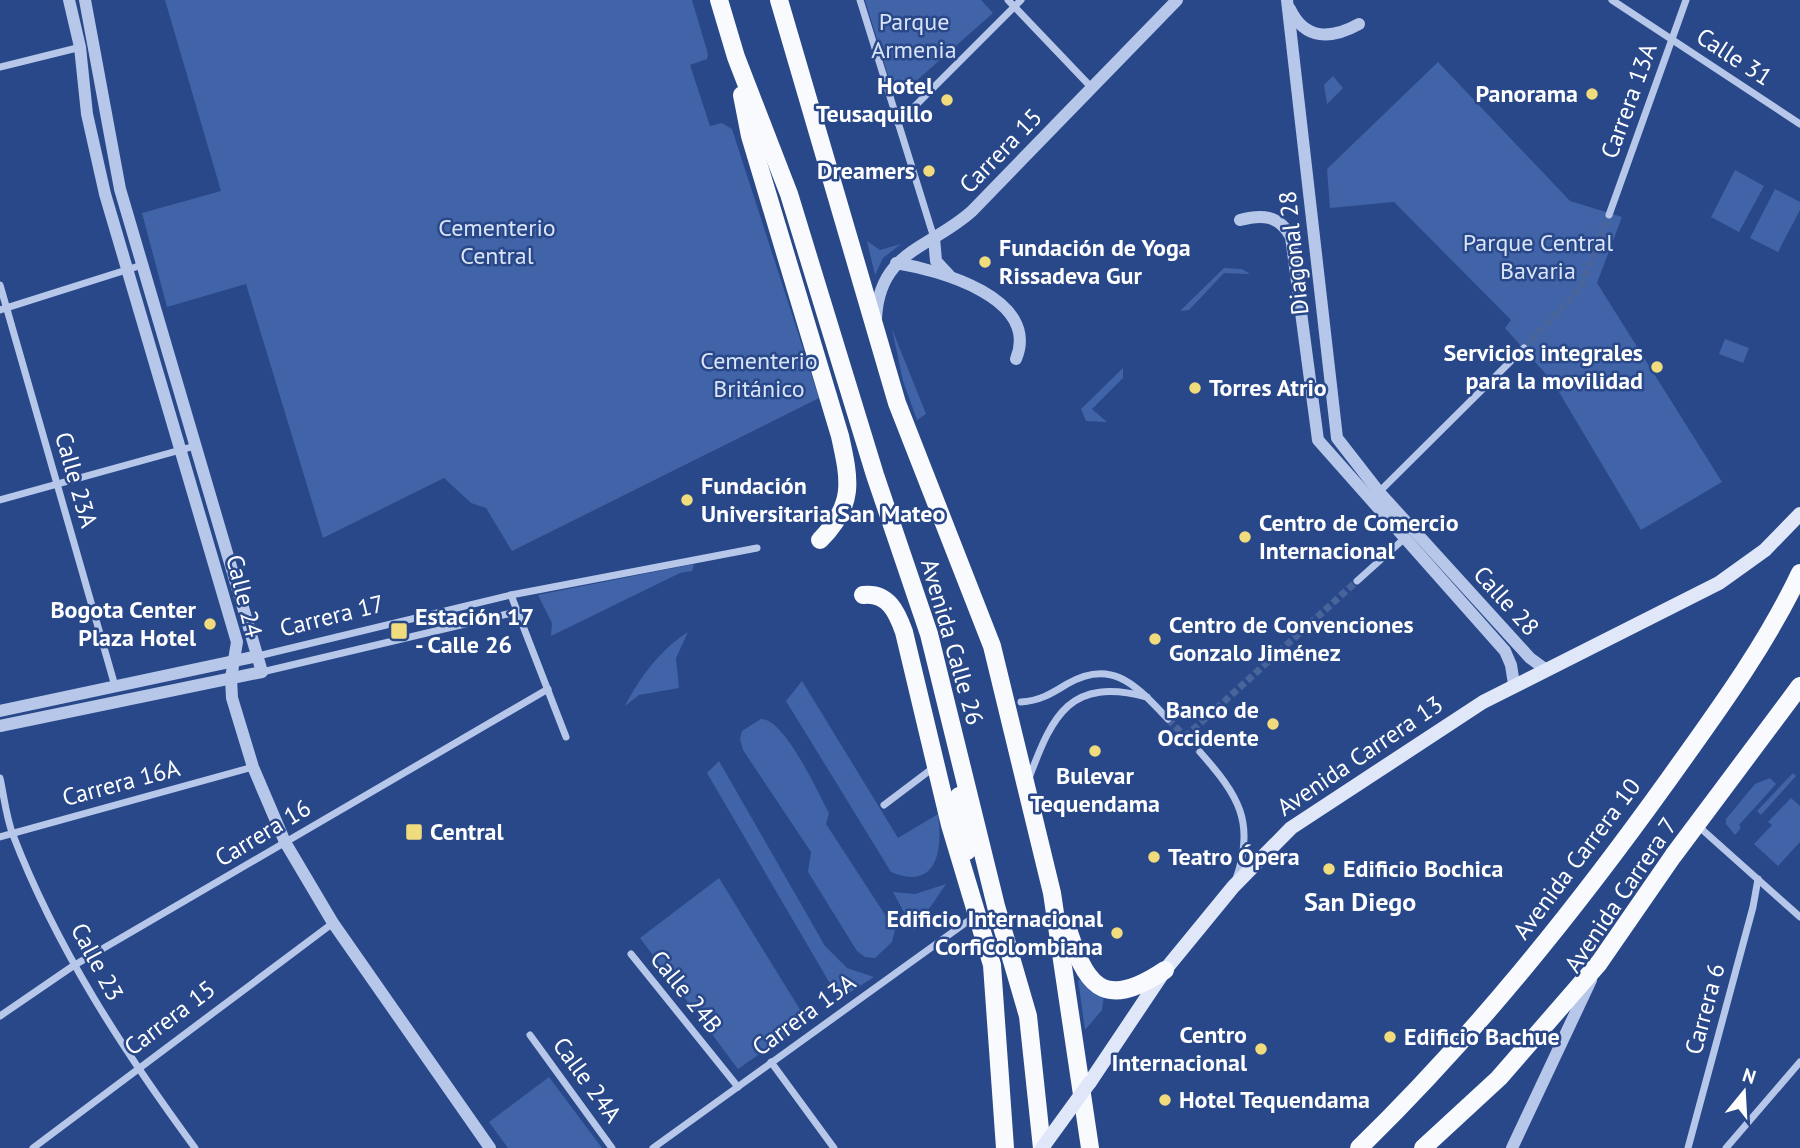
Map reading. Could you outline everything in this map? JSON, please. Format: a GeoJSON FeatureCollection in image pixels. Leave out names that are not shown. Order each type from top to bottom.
{"type":"FeatureCollection","features":[{"type":"Feature","properties":{"kind":"main road","name":"Avenida Calle 26"},"geometry":{"type":"LineString","coordinates":[[719,0],[736,57],[789,194],[886,510],[929,634],[947,706],[962,821]]}},
{"type":"Feature","properties":{"kind":"main road","name":"Avenida Calle 26"},"geometry":{"type":"LineString","coordinates":[[779,0],[910,438],[985,626],[1042,842],[1085,1077],[1090,1148]]}},
{"type":"Feature","properties":{"kind":"main road"},"geometry":{"type":"LineString","coordinates":[[736,57],[750,136],[840,436],[848,473],[848,494],[840,516],[820,540]]}},
{"type":"Feature","properties":{"kind":"main road","name":"Avenida Carrera 13"},"geometry":{"type":"LineString","coordinates":[[1042,1148],[1085,1077],[1165,970],[1233,887],[1282,836],[1306,816],[1441,727],[1514,684],[1719,583],[1765,550],[1800,514]]}},
{"type":"Feature","properties":{"kind":"main road","name":"Avenida Carrera 10"},"geometry":{"type":"LineString","coordinates":[[1359,1148],[1438,1069],[1568,916],[1750,662],[1800,573]]}},
{"type":"Feature","properties":{"kind":"main road"},"geometry":{"type":"LineString","coordinates":[[863,595],[885,599],[897,613],[904,632],[935,766],[962,821],[996,906],[1028,1016],[1042,1148]]}},
{"type":"Feature","properties":{"kind":"main road","name":"Avenida Carrera 7"},"geometry":{"type":"LineString","coordinates":[[1599,963],[1800,686]]}},
{"type":"Feature","properties":{"kind":"main road"},"geometry":{"type":"LineString","coordinates":[[962,821],[978,913],[995,984],[1005,1148]]}},
{"type":"Feature","properties":{"kind":"main road"},"geometry":{"type":"LineString","coordinates":[[1042,842],[1085,975],[1118,991],[1143,985],[1165,970]]}},
{"type":"Feature","properties":{"kind":"main road"},"geometry":{"type":"LineString","coordinates":[[1423,1148],[1499,1078],[1599,963]]}},
{"type":"Feature","properties":{"kind":"main road"},"geometry":{"type":"LineString","coordinates":[[1085,1077],[1102,1148]]}},
{"type":"Feature","properties":{"kind":"street","name":"Calle 24"},"geometry":{"type":"LineString","coordinates":[[69,0],[80,47],[87,114],[105,194],[237,642],[231,678],[232,698],[253,767],[285,842],[332,923],[490,1148]]}},
{"type":"Feature","properties":{"kind":"street","name":"Calle 24"},"geometry":{"type":"LineString","coordinates":[[85,0],[95,43],[111,153],[262,672]]}},
{"type":"Feature","properties":{"kind":"street"},"geometry":{"type":"LineString","coordinates":[[860,0],[934,237],[936,261],[952,278]]}},
{"type":"Feature","properties":{"kind":"street"},"geometry":{"type":"LineString","coordinates":[[1008,0],[1091,88]]}},
{"type":"Feature","properties":{"kind":"street"},"geometry":{"type":"LineString","coordinates":[[898,123],[1021,0]]}},
{"type":"Feature","properties":{"kind":"street","name":"Carrera 15"},"geometry":{"type":"LineString","coordinates":[[877,334],[878,299],[896,263],[972,211],[1177,0]]}},
{"type":"Feature","properties":{"kind":"street","name":"Calle 31"},"geometry":{"type":"LineString","coordinates":[[1612,0],[1800,124]]}},
{"type":"Feature","properties":{"kind":"street","name":"Carrera 13A"},"geometry":{"type":"LineString","coordinates":[[1609,215],[1686,0]]}},
{"type":"Feature","properties":{"kind":"street"},"geometry":{"type":"LineString","coordinates":[[1288,3],[1300,25],[1318,36],[1334,36],[1359,24]]}},
{"type":"Feature","properties":{"kind":"street","name":"Diagonal 28"},"geometry":{"type":"LineString","coordinates":[[1288,3],[1334,427]]}},
{"type":"Feature","properties":{"kind":"street"},"geometry":{"type":"LineString","coordinates":[[0,67],[95,43]]}},
{"type":"Feature","properties":{"kind":"street","name":"Diagonal 28"},"geometry":{"type":"LineString","coordinates":[[1240,220],[1271,217],[1285,227],[1290,237],[1316,435]]}},
{"type":"Feature","properties":{"kind":"street"},"geometry":{"type":"LineString","coordinates":[[896,263],[952,278],[992,298],[1014,319],[1022,341],[1016,359]]}},
{"type":"Feature","properties":{"kind":"street"},"geometry":{"type":"LineString","coordinates":[[3,309],[142,265]]}},
{"type":"Feature","properties":{"kind":"street","name":"Calle 23A"},"geometry":{"type":"LineString","coordinates":[[0,285],[3,309],[115,686]]}},
{"type":"Feature","properties":{"kind":"street"},"geometry":{"type":"LineString","coordinates":[[1375,496],[1524,348]]}},
{"type":"Feature","properties":{"kind":"street","name":"Calle 28"},"geometry":{"type":"LineString","coordinates":[[1334,427],[1345,451],[1375,496]]}},
{"type":"Feature","properties":{"kind":"street","name":"Calle 28"},"geometry":{"type":"LineString","coordinates":[[1316,435],[1321,445],[1375,496],[1505,651],[1511,665],[1514,684]]}},
{"type":"Feature","properties":{"kind":"street"},"geometry":{"type":"LineString","coordinates":[[0,500],[195,446]]}},
{"type":"Feature","properties":{"kind":"street"},"geometry":{"type":"LineString","coordinates":[[1357,581],[1408,534]]}},
{"type":"Feature","properties":{"kind":"street","name":"Calle 28"},"geometry":{"type":"LineString","coordinates":[[1408,534],[1530,658],[1545,669]]}},
{"type":"Feature","properties":{"kind":"street","name":"Carrera 17"},"geometry":{"type":"LineString","coordinates":[[0,711],[258,656],[511,595],[757,548]]}},
{"type":"Feature","properties":{"kind":"street"},"geometry":{"type":"LineString","coordinates":[[511,595],[566,737]]}},
{"type":"Feature","properties":{"kind":"street","name":"Carrera 17"},"geometry":{"type":"LineString","coordinates":[[0,726],[262,672],[516,612]]}},
{"type":"Feature","properties":{"kind":"street"},"geometry":{"type":"LineString","coordinates":[[1021,702],[1043,698],[1085,674],[1101,672],[1123,678],[1147,697],[1168,719]]}},
{"type":"Feature","properties":{"kind":"street","name":"Carrera 16"},"geometry":{"type":"LineString","coordinates":[[0,1016],[74,966],[548,689]]}},
{"type":"Feature","properties":{"kind":"street"},"geometry":{"type":"LineString","coordinates":[[1027,784],[1046,733],[1077,700],[1093,692],[1109,690],[1147,697]]}},
{"type":"Feature","properties":{"kind":"street"},"geometry":{"type":"LineString","coordinates":[[1200,752],[1239,804],[1245,848],[1233,887]]}},
{"type":"Feature","properties":{"kind":"street"},"geometry":{"type":"LineString","coordinates":[[884,805],[935,766]]}},
{"type":"Feature","properties":{"kind":"street","name":"Carrera 16A"},"geometry":{"type":"LineString","coordinates":[[0,836],[253,767]]}},
{"type":"Feature","properties":{"kind":"street","name":"Calle 23"},"geometry":{"type":"LineString","coordinates":[[0,778],[12,833],[74,966],[137,1068],[195,1148]]}},
{"type":"Feature","properties":{"kind":"street"},"geometry":{"type":"LineString","coordinates":[[1697,825],[1800,917]]}},
{"type":"Feature","properties":{"kind":"street","name":"Carrera 6"},"geometry":{"type":"LineString","coordinates":[[1688,1148],[1753,907],[1758,879]]}},
{"type":"Feature","properties":{"kind":"street","name":"Carrera 13A"},"geometry":{"type":"LineString","coordinates":[[653,1148],[978,913]]}},
{"type":"Feature","properties":{"kind":"street","name":"Carrera 15"},"geometry":{"type":"LineString","coordinates":[[33,1148],[332,923]]}},
{"type":"Feature","properties":{"kind":"street","name":"Calle 24B"},"geometry":{"type":"LineString","coordinates":[[631,954],[738,1087]]}},
{"type":"Feature","properties":{"kind":"street","name":"Avenida Carrera 7"},"geometry":{"type":"LineString","coordinates":[[1512,1148],[1599,963]]}},
{"type":"Feature","properties":{"kind":"street","name":"Calle 24A"},"geometry":{"type":"LineString","coordinates":[[530,1035],[612,1148]]}},
{"type":"Feature","properties":{"kind":"street"},"geometry":{"type":"LineString","coordinates":[[771,1062],[834,1148]]}},
{"type":"Feature","properties":{"kind":"street"},"geometry":{"type":"LineString","coordinates":[[1726,1148],[1800,1062]]}},
{"type":"Feature","properties":{"kind":"green space","name":"Cementerio Central"},"geometry":{"type":"Polygon","coordinates":[[[165,0],[692,0],[708,54],[707,59],[690,65],[710,126],[722,123],[732,129],[819,398],[512,551],[486,508],[471,503],[444,478],[323,538],[246,284],[167,307],[142,213],[221,191],[165,0]]]}},
{"type":"Feature","properties":{"kind":"green space","name":"Parque Armenia"},"geometry":{"type":"Polygon","coordinates":[[[865,0],[981,0],[993,13],[906,90],[891,85],[865,0]]]}},
{"type":"Feature","properties":{"kind":"green space","name":"Parque Central Bavaria"},"geometry":{"type":"Polygon","coordinates":[[[1438,62],[1570,201],[1622,217],[1597,283],[1722,482],[1641,530],[1553,382],[1505,328],[1511,320],[1394,202],[1330,208],[1327,169],[1438,62]]]}},
{"type":"Feature","properties":{"kind":"green space"},"geometry":{"type":"Polygon","coordinates":[[[1333,76],[1343,88],[1327,104],[1324,85],[1333,76]]]}},
{"type":"Feature","properties":{"kind":"green space"},"geometry":{"type":"Polygon","coordinates":[[[1735,170],[1764,186],[1739,232],[1711,217],[1735,170]]]}},
{"type":"Feature","properties":{"kind":"green space"},"geometry":{"type":"Polygon","coordinates":[[[1775,189],[1800,202],[1800,210],[1778,252],[1750,238],[1775,189]]]}},
{"type":"Feature","properties":{"kind":"green space"},"geometry":{"type":"Polygon","coordinates":[[[867,241],[880,250],[901,244],[883,258],[875,275],[867,241]]]}},
{"type":"Feature","properties":{"kind":"green space"},"geometry":{"type":"Polygon","coordinates":[[[1224,268],[1242,269],[1250,274],[1224,273],[1189,310],[1180,311],[1224,268]]]}},
{"type":"Feature","properties":{"kind":"green space"},"geometry":{"type":"Polygon","coordinates":[[[892,329],[926,414],[917,420],[903,381],[892,329]]]}},
{"type":"Feature","properties":{"kind":"green space"},"geometry":{"type":"Polygon","coordinates":[[[1725,339],[1749,348],[1743,363],[1719,354],[1725,339]]]}},
{"type":"Feature","properties":{"kind":"green space"},"geometry":{"type":"Polygon","coordinates":[[[1123,368],[1123,378],[1092,409],[1107,422],[1086,421],[1081,409],[1123,368]]]}},
{"type":"Feature","properties":{"kind":"green space"},"geometry":{"type":"Polygon","coordinates":[[[694,564],[692,571],[680,573],[551,636],[552,623],[538,595],[694,564]]]}},
{"type":"Feature","properties":{"kind":"green space"},"geometry":{"type":"Polygon","coordinates":[[[688,632],[676,658],[679,688],[639,695],[625,706],[652,665],[668,647],[688,632]]]}},
{"type":"Feature","properties":{"kind":"green space"},"geometry":{"type":"Polygon","coordinates":[[[802,681],[898,838],[938,814],[938,853],[928,871],[919,876],[907,877],[891,872],[786,701],[802,681]]]}},
{"type":"Feature","properties":{"kind":"green space"},"geometry":{"type":"Polygon","coordinates":[[[761,719],[770,722],[780,731],[800,758],[829,813],[826,824],[895,930],[892,942],[875,958],[865,957],[857,951],[808,872],[811,852],[743,750],[740,739],[742,731],[761,719]]]}},
{"type":"Feature","properties":{"kind":"green space"},"geometry":{"type":"Polygon","coordinates":[[[719,761],[825,946],[847,968],[874,977],[839,999],[707,773],[719,761]]]}},
{"type":"Feature","properties":{"kind":"green space"},"geometry":{"type":"Polygon","coordinates":[[[1793,773],[1796,776],[1761,815],[1757,811],[1793,773]]]}},
{"type":"Feature","properties":{"kind":"green space"},"geometry":{"type":"Polygon","coordinates":[[[1770,778],[1776,784],[1739,825],[1741,828],[1735,835],[1726,824],[1726,819],[1755,784],[1770,778]]]}},
{"type":"Feature","properties":{"kind":"green space"},"geometry":{"type":"Polygon","coordinates":[[[1791,798],[1800,806],[1800,842],[1778,866],[1754,844],[1772,825],[1768,822],[1791,798]]]}},
{"type":"Feature","properties":{"kind":"green space"},"geometry":{"type":"Polygon","coordinates":[[[719,878],[807,1021],[738,1069],[640,938],[719,878]]]}},
{"type":"Feature","properties":{"kind":"green space"},"geometry":{"type":"Polygon","coordinates":[[[946,884],[914,931],[893,892],[915,894],[946,884]]]}},
{"type":"Feature","properties":{"kind":"green space"},"geometry":{"type":"Polygon","coordinates":[[[1078,979],[1104,995],[1102,1010],[1085,1030],[1078,979]]]}},
{"type":"Feature","properties":{"kind":"green space"},"geometry":{"type":"Polygon","coordinates":[[[549,1077],[602,1148],[508,1148],[489,1122],[549,1077]]]}},
{"type":"Feature","properties":{"kind":"tunnel"},"geometry":{"type":"LineString","coordinates":[[1524,348],[1581,287],[1609,215]]}},
{"type":"Feature","properties":{"kind":"tunnel"},"geometry":{"type":"LineString","coordinates":[[1185,737],[1357,581]]}},
{"type":"Feature","properties":{"kind":"tunnel"},"geometry":{"type":"LineString","coordinates":[[1168,719],[1200,752]]}},
{"type":"Feature","properties":{"kind":"place","name":"Panorama"},"geometry":{"type":"Point","coordinates":[1592,94]}},
{"type":"Feature","properties":{"kind":"place","name":"Hotel Teusaquillo"},"geometry":{"type":"Point","coordinates":[947,100]}},
{"type":"Feature","properties":{"kind":"place","name":"Dreamers"},"geometry":{"type":"Point","coordinates":[929,171]}},
{"type":"Feature","properties":{"kind":"place","name":"Fundación de Yoga Rissadeva Gur"},"geometry":{"type":"Point","coordinates":[985,262]}},
{"type":"Feature","properties":{"kind":"place","name":"Servicios integrales para la movilidad"},"geometry":{"type":"Point","coordinates":[1657,367]}},
{"type":"Feature","properties":{"kind":"place","name":"Torres Atrio"},"geometry":{"type":"Point","coordinates":[1195,388]}},
{"type":"Feature","properties":{"kind":"place","name":"Fundación Universitaria San Mateo"},"geometry":{"type":"Point","coordinates":[687,500]}},
{"type":"Feature","properties":{"kind":"place","name":"Centro de Comercio Internacional"},"geometry":{"type":"Point","coordinates":[1245,537]}},
{"type":"Feature","properties":{"kind":"place","name":"Bogota Center Plaza Hotel"},"geometry":{"type":"Point","coordinates":[210,624]}},
{"type":"Feature","properties":{"kind":"place","name":"Estación 17 - Calle 26"},"geometry":{"type":"Point","coordinates":[399,631]}},
{"type":"Feature","properties":{"kind":"place","name":"Centro de Convenciones Gonzalo Jiménez"},"geometry":{"type":"Point","coordinates":[1155,639]}},
{"type":"Feature","properties":{"kind":"place","name":"Banco de Occidente"},"geometry":{"type":"Point","coordinates":[1273,724]}},
{"type":"Feature","properties":{"kind":"place","name":"Bulevar Tequendama"},"geometry":{"type":"Point","coordinates":[1095,751]}},
{"type":"Feature","properties":{"kind":"place","name":"Central"},"geometry":{"type":"Point","coordinates":[414,832]}},
{"type":"Feature","properties":{"kind":"place","name":"Teatro Ópera"},"geometry":{"type":"Point","coordinates":[1154,857]}},
{"type":"Feature","properties":{"kind":"place","name":"Edificio Bochica"},"geometry":{"type":"Point","coordinates":[1329,869]}},
{"type":"Feature","properties":{"kind":"place","name":"Edificio Internacional CorfiColombiana"},"geometry":{"type":"Point","coordinates":[1117,933]}},
{"type":"Feature","properties":{"kind":"place","name":"Edificio Bachue"},"geometry":{"type":"Point","coordinates":[1390,1037]}},
{"type":"Feature","properties":{"kind":"place","name":"Centro Internacional"},"geometry":{"type":"Point","coordinates":[1261,1049]}},
{"type":"Feature","properties":{"kind":"place","name":"Hotel Tequendama"},"geometry":{"type":"Point","coordinates":[1165,1100]}},
{"type":"Feature","properties":{"kind":"district","name":"San Diego"},"geometry":{"type":"Point","coordinates":[1360,902]}},
{"type":"Feature","properties":{"kind":"park label","name":"Cementerio Británico"},"geometry":{"type":"Point","coordinates":[759,375]}}]}
